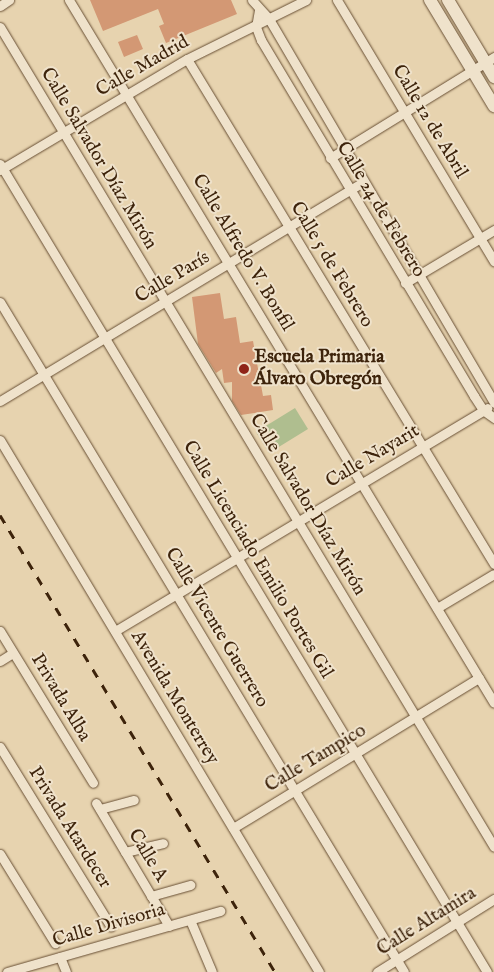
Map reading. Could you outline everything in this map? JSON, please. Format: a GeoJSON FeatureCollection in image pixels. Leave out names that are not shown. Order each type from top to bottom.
{"type":"FeatureCollection","features":[{"type":"Feature","properties":{"kind":"street"},"geometry":{"type":"LineString","coordinates":[[0,6],[10,0]]}},
{"type":"Feature","properties":{"kind":"street","name":"Calle Alfredo V. Bonfil"},"geometry":{"type":"LineString","coordinates":[[69,0],[494,703]]}},
{"type":"Feature","properties":{"kind":"street","name":"Calle 24 de Febrero"},"geometry":{"type":"LineString","coordinates":[[252,0],[269,19],[343,149],[494,403]]}},
{"type":"Feature","properties":{"kind":"street","name":"Calle Madrid"},"geometry":{"type":"LineString","coordinates":[[1,167],[187,59],[256,27],[306,0]]}},
{"type":"Feature","properties":{"kind":"street","name":"Calle 12 de Abril"},"geometry":{"type":"LineString","coordinates":[[336,0],[494,261]]}},
{"type":"Feature","properties":{"kind":"street"},"geometry":{"type":"LineString","coordinates":[[430,0],[494,106]]}},
{"type":"Feature","properties":{"kind":"street"},"geometry":{"type":"LineString","coordinates":[[448,0],[490,59],[494,77]]}},
{"type":"Feature","properties":{"kind":"street"},"geometry":{"type":"LineString","coordinates":[[256,27],[259,10]]}},
{"type":"Feature","properties":{"kind":"street","name":"Calle Salvador Díaz Mirón"},"geometry":{"type":"LineString","coordinates":[[0,27],[494,847]]}},
{"type":"Feature","properties":{"kind":"street","name":"Calle 24 de Febrero"},"geometry":{"type":"LineString","coordinates":[[256,27],[348,190],[483,410],[494,418]]}},
{"type":"Feature","properties":{"kind":"street","name":"Calle 5 de Febrero"},"geometry":{"type":"LineString","coordinates":[[187,59],[494,564]]}},
{"type":"Feature","properties":{"kind":"street"},"geometry":{"type":"LineString","coordinates":[[330,158],[490,59]]}},
{"type":"Feature","properties":{"kind":"street","name":"Calle Licenciado Emilio Portes Gil"},"geometry":{"type":"LineString","coordinates":[[1,167],[487,972]]}},
{"type":"Feature","properties":{"kind":"street","name":"Calle París"},"geometry":{"type":"LineString","coordinates":[[0,401],[363,182]]}},
{"type":"Feature","properties":{"kind":"street"},"geometry":{"type":"LineString","coordinates":[[405,283],[494,230]]}},
{"type":"Feature","properties":{"kind":"street","name":"Calle Vicente Guerrero"},"geometry":{"type":"LineString","coordinates":[[0,302],[404,972]]}},
{"type":"Feature","properties":{"kind":"street","name":"Calle Nayarit"},"geometry":{"type":"LineString","coordinates":[[115,631],[494,403]]}},
{"type":"Feature","properties":{"kind":"street","name":"Avenida Monterrey"},"geometry":{"type":"LineString","coordinates":[[0,440],[319,972]]}},
{"type":"Feature","properties":{"kind":"street"},"geometry":{"type":"LineString","coordinates":[[437,608],[494,574]]}},
{"type":"Feature","properties":{"kind":"street","name":"Privada Alba"},"geometry":{"type":"LineString","coordinates":[[0,631],[93,782]]}},
{"type":"Feature","properties":{"kind":"street"},"geometry":{"type":"LineString","coordinates":[[0,661],[13,653]]}},
{"type":"Feature","properties":{"kind":"street","name":"Calle Tampico"},"geometry":{"type":"LineString","coordinates":[[233,828],[479,678]]}},
{"type":"Feature","properties":{"kind":"street","name":"Privada Atardecer"},"geometry":{"type":"LineString","coordinates":[[0,747],[111,927]]}},
{"type":"Feature","properties":{"kind":"street","name":"Calle A"},"geometry":{"type":"LineString","coordinates":[[134,800],[98,806],[169,926]]}},
{"type":"Feature","properties":{"kind":"street"},"geometry":{"type":"LineString","coordinates":[[125,852],[163,843]]}},
{"type":"Feature","properties":{"kind":"street"},"geometry":{"type":"LineString","coordinates":[[0,854],[55,943]]}},
{"type":"Feature","properties":{"kind":"street"},"geometry":{"type":"LineString","coordinates":[[151,896],[190,885]]}},
{"type":"Feature","properties":{"kind":"street","name":"Calle Altamira"},"geometry":{"type":"LineString","coordinates":[[377,972],[494,899]]}},
{"type":"Feature","properties":{"kind":"street","name":"Calle Divisoria"},"geometry":{"type":"LineString","coordinates":[[7,972],[220,911]]}},
{"type":"Feature","properties":{"kind":"street"},"geometry":{"type":"LineString","coordinates":[[190,920],[212,972]]}},
{"type":"Feature","properties":{"kind":"street"},"geometry":{"type":"LineString","coordinates":[[60,957],[66,972]]}},
{"type":"Feature","properties":{"kind":"green space"},"geometry":{"type":"Polygon","coordinates":[[[295,408],[308,429],[269,453],[256,432],[295,408]]]}},
{"type":"Feature","properties":{"kind":"building"},"geometry":{"type":"Polygon","coordinates":[[[90,0],[231,0],[237,14],[166,43],[159,26],[164,24],[158,9],[103,31],[90,0]]]}},
{"type":"Feature","properties":{"kind":"building"},"geometry":{"type":"Polygon","coordinates":[[[137,35],[143,49],[124,57],[118,42],[137,35]]]}},
{"type":"Feature","properties":{"kind":"building"},"geometry":{"type":"Polygon","coordinates":[[[220,293],[224,319],[236,317],[240,343],[253,341],[263,396],[271,395],[273,410],[241,415],[232,401],[232,382],[224,383],[222,369],[216,373],[198,344],[192,297],[220,293]]]}},
{"type":"Feature","properties":{"kind":"railway"},"geometry":{"type":"LineString","coordinates":[[0,515],[275,972]]}},
{"type":"Feature","properties":{"kind":"place","name":"Escuela Primaria Álvaro Obregón"},"geometry":{"type":"Point","coordinates":[244,369]}}]}
